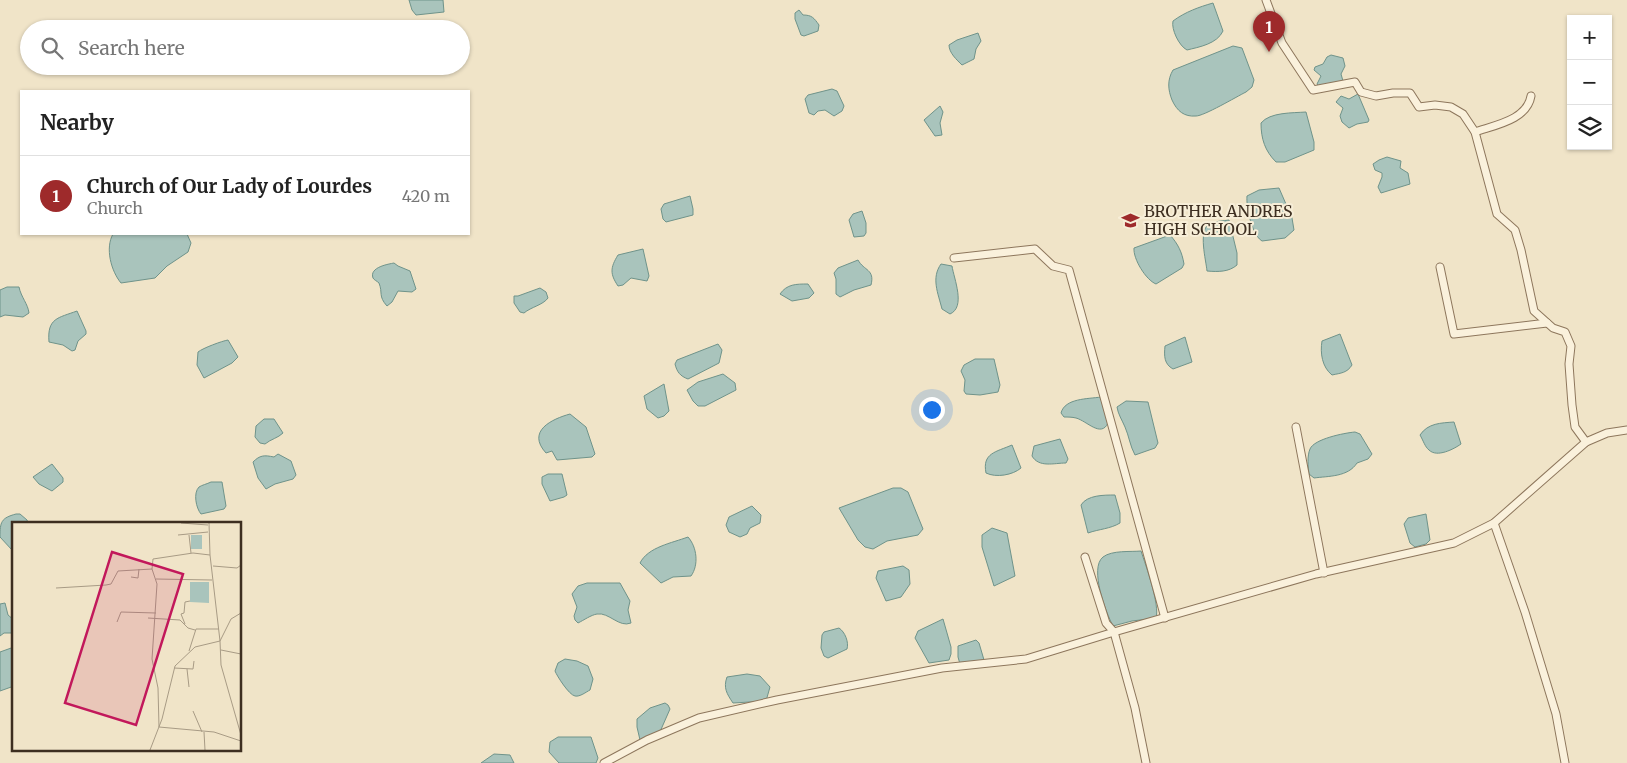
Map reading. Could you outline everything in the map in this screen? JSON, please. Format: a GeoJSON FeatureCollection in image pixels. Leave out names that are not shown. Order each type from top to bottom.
{"type":"FeatureCollection","features":[{"type":"Feature","properties":{"kind":"street"},"geometry":{"type":"LineString","coordinates":[[1266,0],[1282,43],[1313,90],[1355,82],[1361,92],[1376,96],[1410,93],[1419,107],[1435,105],[1451,107],[1463,114],[1475,132],[1497,214],[1515,230],[1534,311],[1553,328],[1565,332],[1570,346],[1569,364],[1575,428],[1586,442]]}},
{"type":"Feature","properties":{"kind":"street"},"geometry":{"type":"LineString","coordinates":[[1475,132],[1521,115],[1530,104],[1531,96]]}},
{"type":"Feature","properties":{"kind":"street"},"geometry":{"type":"LineString","coordinates":[[954,258],[1035,250],[1053,266],[1069,270],[1165,618]]}},
{"type":"Feature","properties":{"kind":"street"},"geometry":{"type":"LineString","coordinates":[[1440,267],[1454,334],[1548,323]]}},
{"type":"Feature","properties":{"kind":"street"},"geometry":{"type":"LineString","coordinates":[[1296,427],[1324,573]]}},
{"type":"Feature","properties":{"kind":"street"},"geometry":{"type":"LineString","coordinates":[[604,763],[647,740],[699,718],[777,700],[942,668],[1026,660],[1114,632],[1324,573],[1454,542],[1494,523],[1586,442],[1607,434],[1627,430]]}},
{"type":"Feature","properties":{"kind":"street"},"geometry":{"type":"LineString","coordinates":[[1494,523],[1525,612],[1556,714],[1565,763]]}},
{"type":"Feature","properties":{"kind":"street"},"geometry":{"type":"LineString","coordinates":[[1085,557],[1106,623],[1114,632],[1135,708],[1146,763]]}},
{"type":"Feature","properties":{"kind":"water"},"geometry":{"type":"Polygon","coordinates":[[[409,0],[443,0],[444,12],[416,15],[412,10],[409,0]]]}},
{"type":"Feature","properties":{"kind":"water"},"geometry":{"type":"Polygon","coordinates":[[[1213,3],[1223,31],[1212,42],[1187,50],[1176,37],[1173,21],[1192,10],[1213,3]]]}},
{"type":"Feature","properties":{"kind":"water"},"geometry":{"type":"Polygon","coordinates":[[[799,10],[803,15],[811,16],[814,19],[819,25],[818,31],[804,36],[801,35],[795,19],[795,13],[799,10]]]}},
{"type":"Feature","properties":{"kind":"water"},"geometry":{"type":"Polygon","coordinates":[[[978,33],[981,41],[976,49],[974,59],[962,65],[952,54],[949,45],[957,40],[978,33]]]}},
{"type":"Feature","properties":{"kind":"water"},"geometry":{"type":"Polygon","coordinates":[[[1233,46],[1242,48],[1254,80],[1252,87],[1213,110],[1200,115],[1192,116],[1181,112],[1174,104],[1170,92],[1169,81],[1173,70],[1233,46]]]}},
{"type":"Feature","properties":{"kind":"water"},"geometry":{"type":"Polygon","coordinates":[[[1331,55],[1343,58],[1345,66],[1341,74],[1343,81],[1321,89],[1317,84],[1321,76],[1314,70],[1315,67],[1323,64],[1327,57],[1331,55]]]}},
{"type":"Feature","properties":{"kind":"water"},"geometry":{"type":"Polygon","coordinates":[[[832,89],[837,91],[844,106],[842,111],[834,116],[825,110],[818,111],[814,115],[809,113],[805,99],[808,95],[832,89]]]}},
{"type":"Feature","properties":{"kind":"water"},"geometry":{"type":"Polygon","coordinates":[[[1358,94],[1369,120],[1349,128],[1342,122],[1340,116],[1343,108],[1336,102],[1341,96],[1349,99],[1358,94]]]}},
{"type":"Feature","properties":{"kind":"water"},"geometry":{"type":"Polygon","coordinates":[[[940,106],[943,112],[940,123],[942,135],[935,136],[924,120],[940,106]]]}},
{"type":"Feature","properties":{"kind":"water"},"geometry":{"type":"Polygon","coordinates":[[[1306,112],[1314,142],[1314,150],[1285,162],[1276,162],[1264,144],[1261,123],[1265,119],[1276,115],[1306,112]]]}},
{"type":"Feature","properties":{"kind":"water"},"geometry":{"type":"Polygon","coordinates":[[[1387,157],[1401,161],[1400,168],[1408,173],[1410,184],[1381,193],[1378,187],[1382,173],[1375,170],[1373,164],[1387,157]]]}},
{"type":"Feature","properties":{"kind":"water"},"geometry":{"type":"Polygon","coordinates":[[[1279,188],[1292,218],[1294,230],[1285,238],[1262,241],[1255,233],[1250,220],[1247,196],[1259,190],[1279,188]]]}},
{"type":"Feature","properties":{"kind":"water"},"geometry":{"type":"Polygon","coordinates":[[[690,196],[693,215],[666,222],[663,219],[661,209],[664,204],[690,196]]]}},
{"type":"Feature","properties":{"kind":"water"},"geometry":{"type":"Polygon","coordinates":[[[862,211],[866,223],[866,233],[864,236],[854,237],[849,220],[853,214],[862,211]]]}},
{"type":"Feature","properties":{"kind":"water"},"geometry":{"type":"Polygon","coordinates":[[[1229,220],[1237,253],[1237,265],[1223,271],[1207,271],[1203,239],[1206,228],[1211,223],[1229,220]]]}},
{"type":"Feature","properties":{"kind":"water"},"geometry":{"type":"Polygon","coordinates":[[[113,235],[187,235],[191,243],[188,252],[167,266],[155,278],[121,283],[114,272],[110,259],[109,246],[113,235]]]}},
{"type":"Feature","properties":{"kind":"water"},"geometry":{"type":"Polygon","coordinates":[[[1170,235],[1179,248],[1184,264],[1182,268],[1156,284],[1141,269],[1134,253],[1134,248],[1170,235]]]}},
{"type":"Feature","properties":{"kind":"water"},"geometry":{"type":"Polygon","coordinates":[[[643,249],[649,276],[647,281],[631,278],[623,285],[618,286],[612,271],[618,255],[643,249]]]}},
{"type":"Feature","properties":{"kind":"water"},"geometry":{"type":"Polygon","coordinates":[[[858,260],[872,276],[871,285],[840,297],[836,294],[834,273],[838,268],[858,260]]]}},
{"type":"Feature","properties":{"kind":"water"},"geometry":{"type":"Polygon","coordinates":[[[394,263],[410,271],[416,289],[412,292],[398,291],[392,302],[387,306],[384,303],[379,283],[373,279],[373,274],[380,267],[394,263]]]}},
{"type":"Feature","properties":{"kind":"water"},"geometry":{"type":"Polygon","coordinates":[[[941,264],[952,266],[958,292],[957,305],[950,314],[942,309],[936,286],[936,275],[941,264]]]}},
{"type":"Feature","properties":{"kind":"water"},"geometry":{"type":"Polygon","coordinates":[[[808,284],[814,293],[809,298],[792,301],[780,294],[789,286],[808,284]]]}},
{"type":"Feature","properties":{"kind":"water"},"geometry":{"type":"Polygon","coordinates":[[[7,287],[19,287],[29,313],[23,317],[5,315],[0,317],[0,290],[7,287]]]}},
{"type":"Feature","properties":{"kind":"water"},"geometry":{"type":"Polygon","coordinates":[[[540,288],[546,292],[548,298],[524,313],[520,312],[514,303],[514,296],[540,288]]]}},
{"type":"Feature","properties":{"kind":"water"},"geometry":{"type":"Polygon","coordinates":[[[77,311],[86,334],[78,341],[75,350],[72,351],[63,345],[49,342],[52,323],[77,311]]]}},
{"type":"Feature","properties":{"kind":"water"},"geometry":{"type":"Polygon","coordinates":[[[1340,334],[1352,365],[1346,371],[1332,375],[1322,360],[1322,341],[1340,334]]]}},
{"type":"Feature","properties":{"kind":"water"},"geometry":{"type":"Polygon","coordinates":[[[1185,337],[1192,362],[1173,369],[1165,359],[1165,346],[1185,337]]]}},
{"type":"Feature","properties":{"kind":"water"},"geometry":{"type":"Polygon","coordinates":[[[228,340],[238,357],[232,363],[204,378],[197,365],[198,352],[228,340]]]}},
{"type":"Feature","properties":{"kind":"water"},"geometry":{"type":"Polygon","coordinates":[[[718,344],[722,350],[719,363],[688,379],[679,373],[675,364],[677,360],[718,344]]]}},
{"type":"Feature","properties":{"kind":"water"},"geometry":{"type":"Polygon","coordinates":[[[975,359],[994,359],[1000,385],[998,392],[980,395],[966,394],[964,391],[965,380],[961,371],[964,365],[975,359]]]}},
{"type":"Feature","properties":{"kind":"water"},"geometry":{"type":"Polygon","coordinates":[[[723,374],[735,383],[736,390],[705,406],[698,406],[687,390],[698,382],[723,374]]]}},
{"type":"Feature","properties":{"kind":"water"},"geometry":{"type":"Polygon","coordinates":[[[664,384],[669,411],[664,416],[658,418],[647,409],[644,396],[664,384]]]}},
{"type":"Feature","properties":{"kind":"water"},"geometry":{"type":"Polygon","coordinates":[[[1101,397],[1108,423],[1102,429],[1098,429],[1076,418],[1064,417],[1061,413],[1067,404],[1072,402],[1101,397]]]}},
{"type":"Feature","properties":{"kind":"water"},"geometry":{"type":"Polygon","coordinates":[[[1126,401],[1148,402],[1158,443],[1155,448],[1135,455],[1117,407],[1126,401]]]}},
{"type":"Feature","properties":{"kind":"water"},"geometry":{"type":"Polygon","coordinates":[[[570,414],[586,427],[595,454],[592,457],[557,460],[552,451],[546,453],[541,445],[540,432],[544,427],[556,419],[570,414]]]}},
{"type":"Feature","properties":{"kind":"water"},"geometry":{"type":"Polygon","coordinates":[[[264,419],[274,419],[283,433],[265,444],[260,443],[255,437],[256,426],[264,419]]]}},
{"type":"Feature","properties":{"kind":"water"},"geometry":{"type":"Polygon","coordinates":[[[1454,422],[1461,444],[1441,453],[1432,452],[1428,449],[1420,435],[1423,431],[1435,424],[1454,422]]]}},
{"type":"Feature","properties":{"kind":"water"},"geometry":{"type":"Polygon","coordinates":[[[1355,432],[1360,434],[1372,454],[1368,459],[1357,463],[1349,471],[1338,475],[1314,478],[1309,474],[1308,455],[1313,445],[1330,437],[1355,432]]]}},
{"type":"Feature","properties":{"kind":"water"},"geometry":{"type":"Polygon","coordinates":[[[1060,439],[1068,459],[1066,463],[1043,463],[1035,460],[1032,456],[1034,446],[1060,439]]]}},
{"type":"Feature","properties":{"kind":"water"},"geometry":{"type":"Polygon","coordinates":[[[1012,445],[1021,468],[1004,475],[990,475],[986,473],[985,466],[988,457],[1012,445]]]}},
{"type":"Feature","properties":{"kind":"water"},"geometry":{"type":"Polygon","coordinates":[[[278,454],[291,461],[296,475],[293,479],[275,484],[266,489],[258,478],[253,462],[260,457],[274,457],[278,454]]]}},
{"type":"Feature","properties":{"kind":"water"},"geometry":{"type":"Polygon","coordinates":[[[52,464],[63,478],[63,482],[52,491],[39,484],[33,477],[52,464]]]}},
{"type":"Feature","properties":{"kind":"water"},"geometry":{"type":"Polygon","coordinates":[[[548,474],[562,474],[567,495],[550,501],[542,484],[542,477],[548,474]]]}},
{"type":"Feature","properties":{"kind":"water"},"geometry":{"type":"Polygon","coordinates":[[[211,482],[222,482],[226,506],[224,509],[201,514],[197,504],[196,493],[199,487],[211,482]]]}},
{"type":"Feature","properties":{"kind":"water"},"geometry":{"type":"Polygon","coordinates":[[[893,488],[901,488],[908,492],[923,529],[918,535],[887,541],[873,549],[865,547],[858,540],[839,508],[893,488]]]}},
{"type":"Feature","properties":{"kind":"water"},"geometry":{"type":"Polygon","coordinates":[[[1115,495],[1120,513],[1120,523],[1088,533],[1081,505],[1091,497],[1115,495]]]}},
{"type":"Feature","properties":{"kind":"water"},"geometry":{"type":"Polygon","coordinates":[[[752,506],[761,515],[760,523],[750,528],[747,534],[740,537],[729,532],[726,525],[729,517],[752,506]]]}},
{"type":"Feature","properties":{"kind":"water"},"geometry":{"type":"Polygon","coordinates":[[[20,514],[28,522],[12,522],[12,550],[0,537],[2,521],[7,517],[20,514]]]}},
{"type":"Feature","properties":{"kind":"water"},"geometry":{"type":"Polygon","coordinates":[[[1426,514],[1430,540],[1426,544],[1415,547],[1410,543],[1404,524],[1408,518],[1426,514]]]}},
{"type":"Feature","properties":{"kind":"water"},"geometry":{"type":"Polygon","coordinates":[[[992,528],[1007,533],[1015,576],[994,586],[982,547],[982,535],[992,528]]]}},
{"type":"Feature","properties":{"kind":"water"},"geometry":{"type":"Polygon","coordinates":[[[688,537],[696,556],[694,572],[691,576],[673,577],[661,583],[640,563],[654,549],[688,537]]]}},
{"type":"Feature","properties":{"kind":"water"},"geometry":{"type":"Polygon","coordinates":[[[1141,551],[1154,595],[1157,612],[1156,618],[1113,626],[1100,591],[1098,580],[1099,563],[1103,557],[1111,553],[1141,551]]]}},
{"type":"Feature","properties":{"kind":"water"},"geometry":{"type":"Polygon","coordinates":[[[903,566],[909,570],[910,584],[901,597],[886,601],[876,578],[878,571],[903,566]]]}},
{"type":"Feature","properties":{"kind":"water"},"geometry":{"type":"Polygon","coordinates":[[[587,583],[620,583],[630,601],[628,610],[631,623],[618,622],[606,615],[597,614],[578,623],[574,616],[577,607],[572,594],[578,586],[587,583]]]}},
{"type":"Feature","properties":{"kind":"water"},"geometry":{"type":"Polygon","coordinates":[[[5,603],[8,615],[12,618],[12,633],[4,633],[0,636],[0,604],[5,603]]]}},
{"type":"Feature","properties":{"kind":"water"},"geometry":{"type":"Polygon","coordinates":[[[943,619],[951,647],[951,654],[949,660],[929,663],[915,638],[918,631],[943,619]]]}},
{"type":"Feature","properties":{"kind":"water"},"geometry":{"type":"Polygon","coordinates":[[[839,628],[846,637],[847,649],[828,658],[824,656],[821,648],[822,635],[824,632],[839,628]]]}},
{"type":"Feature","properties":{"kind":"water"},"geometry":{"type":"Polygon","coordinates":[[[976,640],[979,643],[984,660],[960,664],[958,646],[976,640]]]}},
{"type":"Feature","properties":{"kind":"water"},"geometry":{"type":"Polygon","coordinates":[[[12,648],[12,687],[0,691],[0,652],[12,648]]]}},
{"type":"Feature","properties":{"kind":"water"},"geometry":{"type":"Polygon","coordinates":[[[565,659],[577,661],[588,666],[593,679],[590,690],[575,696],[567,689],[555,671],[558,663],[565,659]]]}},
{"type":"Feature","properties":{"kind":"water"},"geometry":{"type":"Polygon","coordinates":[[[747,674],[760,676],[770,687],[766,701],[733,703],[726,691],[727,677],[747,674]]]}},
{"type":"Feature","properties":{"kind":"water"},"geometry":{"type":"Polygon","coordinates":[[[665,703],[670,709],[659,734],[640,740],[637,719],[650,708],[665,703]]]}},
{"type":"Feature","properties":{"kind":"water"},"geometry":{"type":"Polygon","coordinates":[[[558,737],[591,737],[598,758],[596,763],[559,763],[549,752],[550,742],[558,737]]]}},
{"type":"Feature","properties":{"kind":"water"},"geometry":{"type":"Polygon","coordinates":[[[494,754],[510,755],[514,763],[481,763],[494,754]]]}},
{"type":"Feature","properties":{"kind":"place","name":"Church of Our Lady of Lourdes"},"geometry":{"type":"Point","coordinates":[1269,52]}},
{"type":"Feature","properties":{"kind":"place","name":"BROTHER ANDRES HIGH SCHOOL"},"geometry":{"type":"Point","coordinates":[1130,220]}}]}
